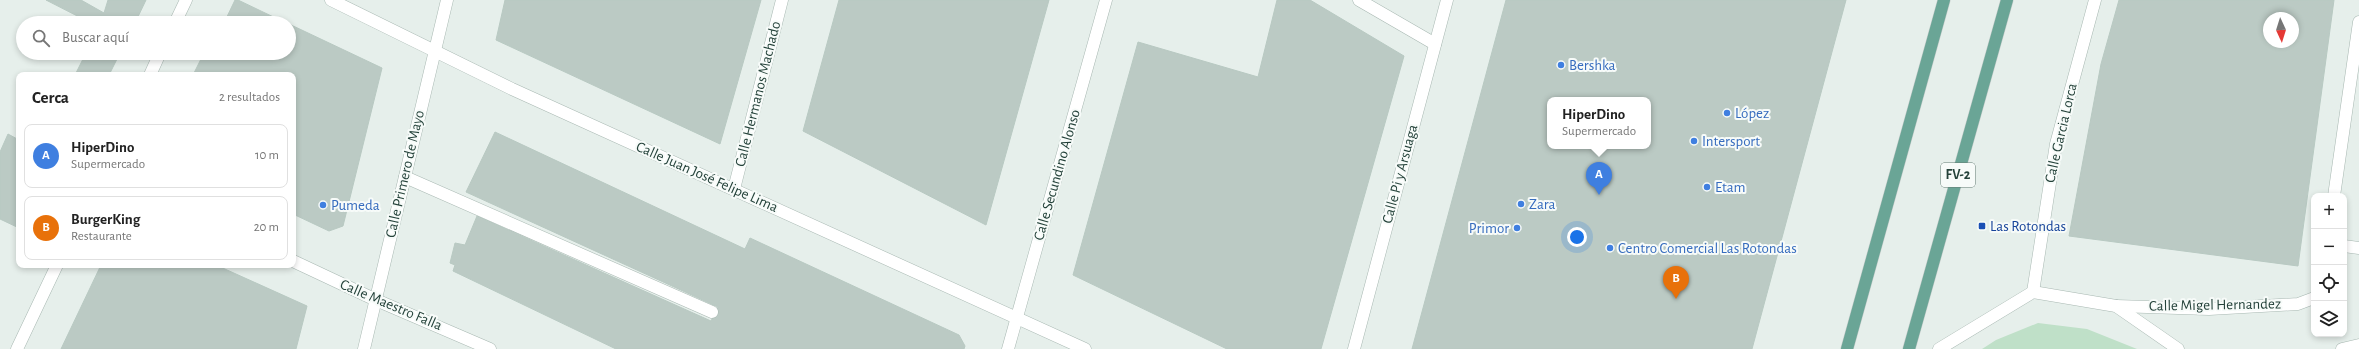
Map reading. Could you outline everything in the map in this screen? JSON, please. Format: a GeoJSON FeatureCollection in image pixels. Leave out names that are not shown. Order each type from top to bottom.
{"type":"FeatureCollection","features":[{"type":"Feature","properties":{"kind":"main road"},"geometry":{"type":"LineString","coordinates":[[1847,349],[1944,0]]}},
{"type":"Feature","properties":{"kind":"main road","name":"FV-2"},"geometry":{"type":"LineString","coordinates":[[1909,349],[2007,0]]}},
{"type":"Feature","properties":{"kind":"street"},"geometry":{"type":"LineString","coordinates":[[178,16],[186,0]]}},
{"type":"Feature","properties":{"kind":"street","name":"Calle Juan José Felipe Lima"},"geometry":{"type":"LineString","coordinates":[[331,0],[380,22],[487,76],[1085,349]]}},
{"type":"Feature","properties":{"kind":"street","name":"Calle Primero de Mayo"},"geometry":{"type":"LineString","coordinates":[[364,349],[447,0]]}},
{"type":"Feature","properties":{"kind":"street","name":"Calle Hermanos Machado"},"geometry":{"type":"LineString","coordinates":[[734,189],[782,0]]}},
{"type":"Feature","properties":{"kind":"street","name":"Calle Secundino Alonso"},"geometry":{"type":"LineString","coordinates":[[1008,349],[1106,0]]}},
{"type":"Feature","properties":{"kind":"street"},"geometry":{"type":"LineString","coordinates":[[1359,0],[1435,44]]}},
{"type":"Feature","properties":{"kind":"street","name":"Calle Pi y Arsuaga"},"geometry":{"type":"LineString","coordinates":[[1354,349],[1447,0]]}},
{"type":"Feature","properties":{"kind":"street","name":"Calle Garcia Lorca"},"geometry":{"type":"LineString","coordinates":[[2033,292],[2056,144],[2095,0]]}},
{"type":"Feature","properties":{"kind":"street"},"geometry":{"type":"LineString","coordinates":[[2334,193],[2359,22]]}},
{"type":"Feature","properties":{"kind":"street"},"geometry":{"type":"LineString","coordinates":[[151,72],[157,60]]}},
{"type":"Feature","properties":{"kind":"street"},"geometry":{"type":"LineString","coordinates":[[405,177],[712,312]]}},
{"type":"Feature","properties":{"kind":"street"},"geometry":{"type":"LineString","coordinates":[[2347,246],[2359,248]]}},
{"type":"Feature","properties":{"kind":"street","name":"Calle Maestro Falla"},"geometry":{"type":"LineString","coordinates":[[296,262],[376,300],[490,349]]}},
{"type":"Feature","properties":{"kind":"street"},"geometry":{"type":"LineString","coordinates":[[17,349],[56,268]]}},
{"type":"Feature","properties":{"kind":"street"},"geometry":{"type":"LineString","coordinates":[[1939,349],[2033,292]]}},
{"type":"Feature","properties":{"kind":"street","name":"Calle Migel Hernandez"},"geometry":{"type":"LineString","coordinates":[[2033,292],[2116,306],[2209,308],[2298,304],[2311,299]]}},
{"type":"Feature","properties":{"kind":"street"},"geometry":{"type":"LineString","coordinates":[[2116,306],[2178,349]]}},
{"type":"Feature","properties":{"kind":"street"},"geometry":{"type":"LineString","coordinates":[[2342,349],[2359,345]]}},
{"type":"Feature","properties":{"kind":"green space"},"geometry":{"type":"Polygon","coordinates":[[[2038,323],[2087,329],[2137,349],[1982,349],[1996,340],[2038,323]]]}},
{"type":"Feature","properties":{"kind":"building"},"geometry":{"type":"Polygon","coordinates":[[[46,0],[81,0],[104,13],[108,0],[146,0],[138,16],[77,16],[46,0]]]}},
{"type":"Feature","properties":{"kind":"building"},"geometry":{"type":"Polygon","coordinates":[[[235,0],[238,0],[271,16],[227,16],[235,0]]]}},
{"type":"Feature","properties":{"kind":"building"},"geometry":{"type":"Polygon","coordinates":[[[505,0],[761,0],[720,144],[496,40],[505,0]]]}},
{"type":"Feature","properties":{"kind":"building"},"geometry":{"type":"Polygon","coordinates":[[[839,0],[1049,0],[986,225],[803,131],[839,0]]]}},
{"type":"Feature","properties":{"kind":"building"},"geometry":{"type":"Polygon","coordinates":[[[1277,0],[1310,0],[1404,56],[1321,349],[1227,349],[1073,275],[1138,42],[1258,77],[1277,0]]]}},
{"type":"Feature","properties":{"kind":"building","name":"Centro Comercial Las Rotondas"},"geometry":{"type":"Polygon","coordinates":[[[1506,0],[1846,0],[1752,349],[1412,349],[1506,0]]]}},
{"type":"Feature","properties":{"kind":"building"},"geometry":{"type":"Polygon","coordinates":[[[2119,0],[2334,0],[2298,266],[2069,236],[2101,64],[2119,0]]]}},
{"type":"Feature","properties":{"kind":"building"},"geometry":{"type":"Polygon","coordinates":[[[296,27],[382,68],[343,226],[329,231],[296,215],[296,72],[194,72],[200,60],[296,60],[296,27]]]}},
{"type":"Feature","properties":{"kind":"building"},"geometry":{"type":"Polygon","coordinates":[[[82,60],[116,60],[110,72],[76,72],[82,60]]]}},
{"type":"Feature","properties":{"kind":"building"},"geometry":{"type":"Polygon","coordinates":[[[495,132],[745,249],[750,238],[959,335],[965,346],[964,349],[616,349],[453,271],[455,265],[450,263],[455,243],[465,245],[477,216],[711,321],[718,307],[466,192],[495,132]]]}},
{"type":"Feature","properties":{"kind":"building"},"geometry":{"type":"Polygon","coordinates":[[[8,134],[16,138],[16,227],[0,219],[0,152],[8,134]]]}},
{"type":"Feature","properties":{"kind":"building"},"geometry":{"type":"Polygon","coordinates":[[[100,268],[223,268],[307,306],[296,349],[61,349],[100,268]]]}},
{"type":"Feature","properties":{"kind":"place","name":"Bershka"},"geometry":{"type":"Point","coordinates":[1561,65]}},
{"type":"Feature","properties":{"kind":"place","name":"López"},"geometry":{"type":"Point","coordinates":[1727,113]}},
{"type":"Feature","properties":{"kind":"place","name":"Intersport"},"geometry":{"type":"Point","coordinates":[1694,141]}},
{"type":"Feature","properties":{"kind":"place","name":"Etam"},"geometry":{"type":"Point","coordinates":[1707,187]}},
{"type":"Feature","properties":{"kind":"place","name":"HiperDino"},"geometry":{"type":"Point","coordinates":[1599,195]}},
{"type":"Feature","properties":{"kind":"place","name":"Zara"},"geometry":{"type":"Point","coordinates":[1521,204]}},
{"type":"Feature","properties":{"kind":"place","name":"Pumeda"},"geometry":{"type":"Point","coordinates":[323,205]}},
{"type":"Feature","properties":{"kind":"place","name":"Las Rotondas"},"geometry":{"type":"Point","coordinates":[1982,226]}},
{"type":"Feature","properties":{"kind":"place","name":"Primor"},"geometry":{"type":"Point","coordinates":[1517,228]}},
{"type":"Feature","properties":{"kind":"place","name":"Centro Comercial Las Rotondas"},"geometry":{"type":"Point","coordinates":[1610,248]}},
{"type":"Feature","properties":{"kind":"place","name":"BurgerKing"},"geometry":{"type":"Point","coordinates":[1676,299]}}]}
